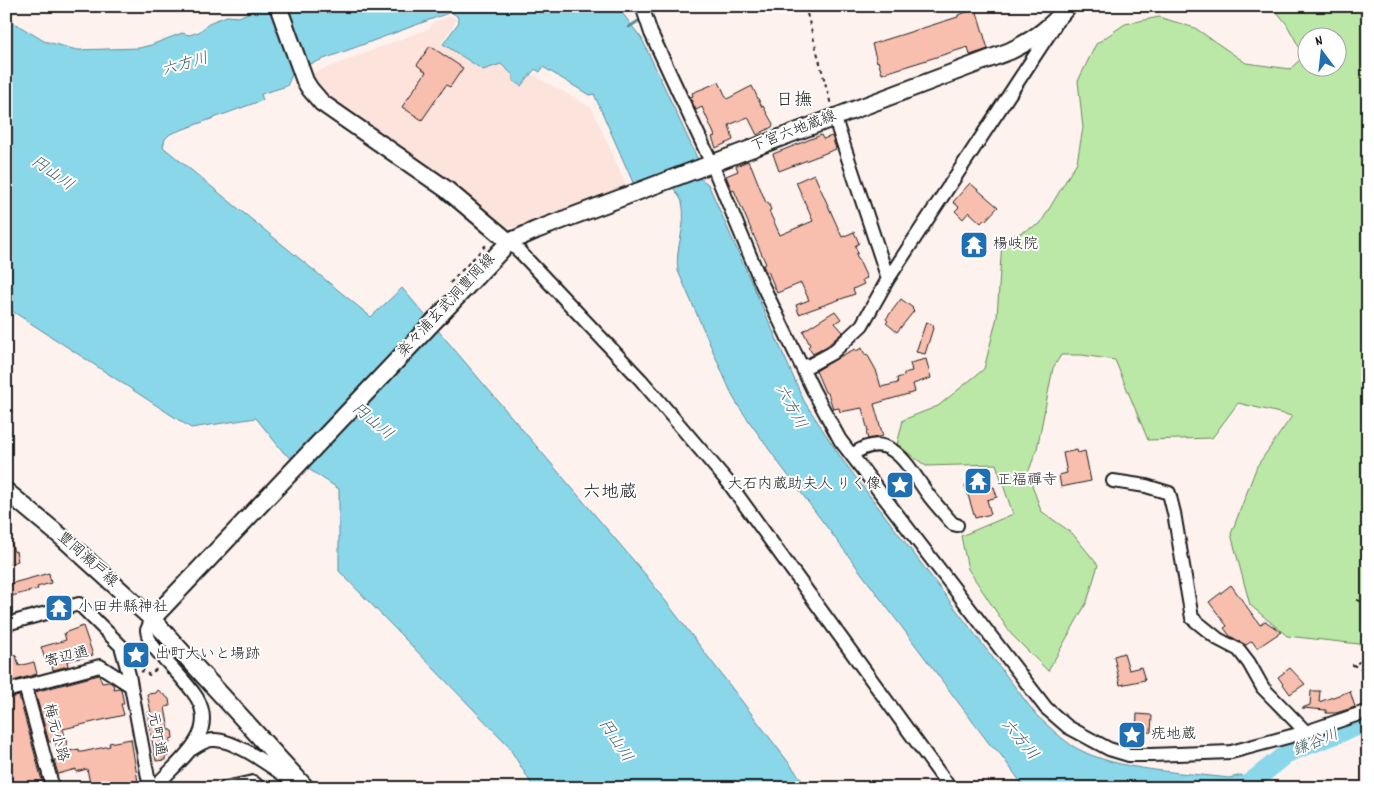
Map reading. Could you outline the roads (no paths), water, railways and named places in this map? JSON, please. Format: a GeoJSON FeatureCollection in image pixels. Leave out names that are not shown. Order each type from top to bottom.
{"type":"FeatureCollection","features":[{"type":"Feature","properties":{"kind":"main road","name":"楽々浦玄武洞豊岡線"},"geometry":{"type":"LineString","coordinates":[[156,614],[505,246],[446,190],[322,103],[305,80],[278,6]]}},
{"type":"Feature","properties":{"kind":"main road","name":"下宮六地蔵線"},"geometry":{"type":"LineString","coordinates":[[505,246],[529,232],[1010,51],[1039,36],[1063,12]]}},
{"type":"Feature","properties":{"kind":"main road","name":"豊岡瀬戸線"},"geometry":{"type":"LineString","coordinates":[[6,491],[156,614],[304,788]]}},
{"type":"Feature","properties":{"kind":"street"},"geometry":{"type":"LineString","coordinates":[[642,6],[651,33],[761,282],[813,390],[840,440],[1046,708],[1068,727],[1108,749],[1129,755],[1232,752],[1306,732],[1368,711]]}},
{"type":"Feature","properties":{"kind":"street"},"geometry":{"type":"LineString","coordinates":[[802,366],[832,353],[862,326],[888,279],[1063,12]]}},
{"type":"Feature","properties":{"kind":"street"},"geometry":{"type":"LineString","coordinates":[[834,116],[888,279]]}},
{"type":"Feature","properties":{"kind":"street"},"geometry":{"type":"LineString","coordinates":[[505,246],[521,253],[641,380],[728,482],[950,788]]}},
{"type":"Feature","properties":{"kind":"street"},"geometry":{"type":"LineString","coordinates":[[852,455],[866,446],[890,448],[908,464],[952,524],[957,525]]}},
{"type":"Feature","properties":{"kind":"street"},"geometry":{"type":"LineString","coordinates":[[1113,481],[1146,486],[1169,493],[1192,618],[1218,638],[1239,650],[1263,688],[1306,732]]}},
{"type":"Feature","properties":{"kind":"street","name":"元町通"},"geometry":{"type":"LineString","coordinates":[[10,623],[79,604],[121,646],[154,786]]}},
{"type":"Feature","properties":{"kind":"street"},"geometry":{"type":"LineString","coordinates":[[156,614],[146,630],[152,644],[193,691],[200,704],[202,717],[201,732],[192,749]]}},
{"type":"Feature","properties":{"kind":"street","name":"寄辺通"},"geometry":{"type":"LineString","coordinates":[[6,691],[100,666],[130,686]]}},
{"type":"Feature","properties":{"kind":"street","name":"梅元小路"},"geometry":{"type":"LineString","coordinates":[[26,686],[53,788]]}},
{"type":"Feature","properties":{"kind":"street"},"geometry":{"type":"LineString","coordinates":[[154,786],[192,749],[208,740],[220,740],[230,742],[304,788]]}},
{"type":"Feature","properties":{"kind":"street"},"geometry":{"type":"LineString","coordinates":[[226,788],[253,782],[260,788]]}},
{"type":"Feature","properties":{"kind":"water"},"geometry":{"type":"Polygon","coordinates":[[[274,6],[617,6],[642,39],[699,162],[695,175],[708,184],[804,401],[841,458],[1037,716],[1071,745],[1093,756],[1111,762],[1150,769],[1229,778],[1242,775],[1242,788],[1025,788],[998,751],[991,746],[778,462],[733,397],[678,271],[677,262],[683,211],[682,202],[674,189],[671,185],[635,187],[594,94],[589,95],[543,67],[540,72],[535,69],[521,86],[513,81],[513,75],[501,64],[483,70],[443,44],[459,22],[457,16],[451,12],[294,70],[287,86],[261,94],[263,100],[170,134],[165,139],[163,147],[371,317],[402,288],[645,574],[808,788],[534,788],[507,744],[339,571],[339,489],[284,453],[256,418],[191,428],[6,307],[6,18],[44,41],[77,50],[139,48],[182,33],[189,35],[199,32],[211,22],[227,16],[239,17],[254,10],[274,6]]]}},
{"type":"Feature","properties":{"kind":"waterway"},"geometry":{"type":"LineString","coordinates":[[648,15],[665,6]]}},
{"type":"Feature","properties":{"kind":"waterway"},"geometry":{"type":"LineString","coordinates":[[629,27],[643,18]]}},
{"type":"Feature","properties":{"kind":"waterway","name":"鎌谷川"},"geometry":{"type":"LineString","coordinates":[[1244,788],[1289,752],[1368,722]]}},
{"type":"Feature","properties":{"kind":"place","name":"楊岐院"},"geometry":{"type":"Point","coordinates":[974,245]}},
{"type":"Feature","properties":{"kind":"place","name":"正福禪寺"},"geometry":{"type":"Point","coordinates":[978,481]}},
{"type":"Feature","properties":{"kind":"place","name":"大石内蔵助夫人 りく像"},"geometry":{"type":"Point","coordinates":[900,485]}},
{"type":"Feature","properties":{"kind":"place","name":"小田井縣神社"},"geometry":{"type":"Point","coordinates":[59,608]}},
{"type":"Feature","properties":{"kind":"place","name":"出町大いと場跡"},"geometry":{"type":"Point","coordinates":[136,655]}},
{"type":"Feature","properties":{"kind":"place","name":"疣地蔵"},"geometry":{"type":"Point","coordinates":[1132,735]}},
{"type":"Feature","properties":{"kind":"district","name":"日撫"},"geometry":{"type":"Point","coordinates":[794,101]}},
{"type":"Feature","properties":{"kind":"district","name":"六地蔵"},"geometry":{"type":"Point","coordinates":[610,493]}},
{"type":"Feature","properties":{"kind":"water label","name":"六方川"},"geometry":{"type":"Point","coordinates":[185,65]}},
{"type":"Feature","properties":{"kind":"water label","name":"円山川"},"geometry":{"type":"Point","coordinates":[52,174]}},
{"type":"Feature","properties":{"kind":"water label","name":"六方川"},"geometry":{"type":"Point","coordinates":[790,407]}},
{"type":"Feature","properties":{"kind":"water label","name":"円山川"},"geometry":{"type":"Point","coordinates":[372,422]}},
{"type":"Feature","properties":{"kind":"water label","name":"六方川"},"geometry":{"type":"Point","coordinates":[1019,740]}},
{"type":"Feature","properties":{"kind":"water label","name":"円山川"},"geometry":{"type":"Point","coordinates":[615,741]}}]}
